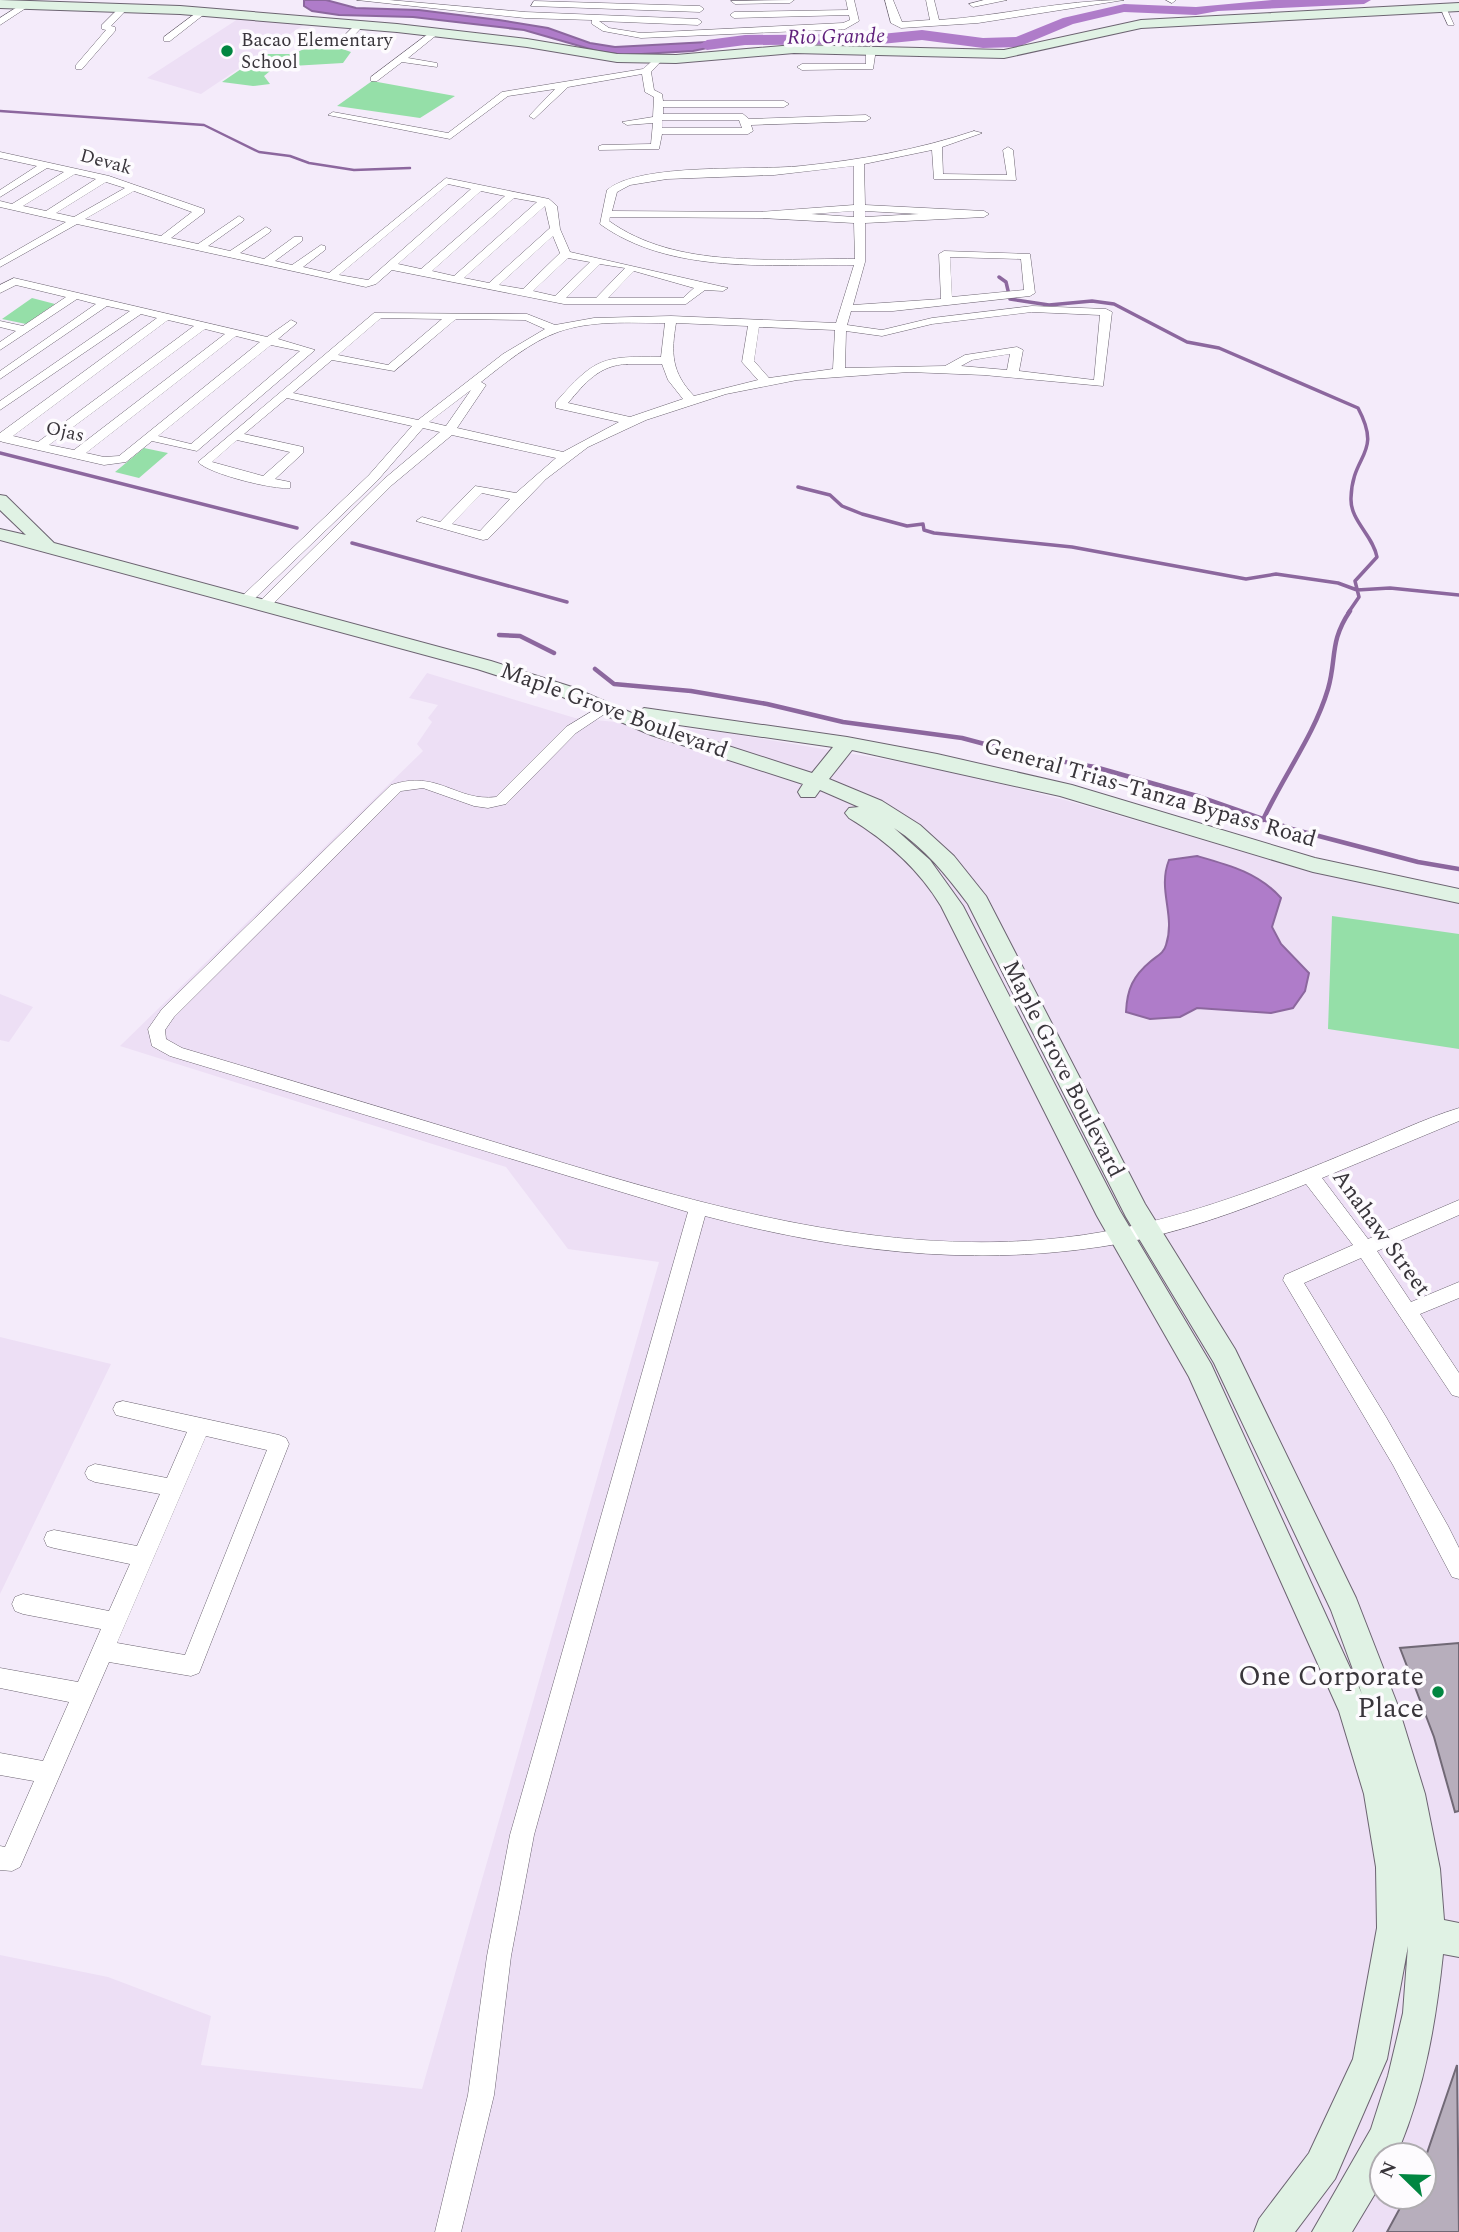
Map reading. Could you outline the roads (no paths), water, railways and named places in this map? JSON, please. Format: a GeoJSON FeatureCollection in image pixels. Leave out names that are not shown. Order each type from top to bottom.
{"type":"FeatureCollection","features":[{"type":"Feature","properties":{"kind":"main road"},"geometry":{"type":"LineString","coordinates":[[0,4],[203,12],[527,43],[617,58],[658,59],[751,50],[870,49],[1004,54],[1032,51],[1092,33],[1141,24],[1459,7]]}},
{"type":"Feature","properties":{"kind":"main road","name":"Maple Grove Boulevard"},"geometry":{"type":"LineString","coordinates":[[0,500],[42,551],[167,595],[597,713]]}},
{"type":"Feature","properties":{"kind":"main road"},"geometry":{"type":"LineString","coordinates":[[0,523],[5,539],[42,551]]}},
{"type":"Feature","properties":{"kind":"main road","name":"Maple Grove Boulevard"},"geometry":{"type":"LineString","coordinates":[[42,551],[254,603],[484,665],[562,690],[655,746],[813,786],[885,830],[918,860],[941,888],[1133,1232],[1200,1372],[1354,1711],[1380,1794],[1392,1867],[1394,1928],[1370,2059],[1349,2113],[1322,2166],[1272,2232]]}},
{"type":"Feature","properties":{"kind":"main road","name":"General Trias–Tanza Bypass Road"},"geometry":{"type":"LineString","coordinates":[[562,690],[853,734],[934,750],[1083,786],[1311,852],[1459,882]]}},
{"type":"Feature","properties":{"kind":"main road","name":"General Trias–Tanza Bypass Road"},"geometry":{"type":"LineString","coordinates":[[597,713],[846,743],[1065,790],[1313,865],[1459,896]]}},
{"type":"Feature","properties":{"kind":"main road"},"geometry":{"type":"LineString","coordinates":[[813,786],[846,743]]}},
{"type":"Feature","properties":{"kind":"main road","name":"Maple Grove Boulevard"},"geometry":{"type":"LineString","coordinates":[[1133,1232],[1225,1357],[1345,1608],[1382,1706],[1409,1794],[1424,1869],[1444,1937],[1420,2012],[1406,2076],[1386,2136],[1358,2192],[1330,2232]]}},
{"type":"Feature","properties":{"kind":"main road"},"geometry":{"type":"LineString","coordinates":[[1394,1928],[1444,1937]]}},
{"type":"Feature","properties":{"kind":"street"},"geometry":{"type":"LineString","coordinates":[[361,0],[525,15],[698,22]]}},
{"type":"Feature","properties":{"kind":"street"},"geometry":{"type":"LineString","coordinates":[[496,12],[503,0]]}},
{"type":"Feature","properties":{"kind":"street"},"geometry":{"type":"LineString","coordinates":[[733,29],[735,1],[790,0]]}},
{"type":"Feature","properties":{"kind":"street"},"geometry":{"type":"LineString","coordinates":[[595,19],[598,26],[621,33],[696,34],[733,29],[850,25],[855,21],[850,0]]}},
{"type":"Feature","properties":{"kind":"street"},"geometry":{"type":"LineString","coordinates":[[889,0],[897,24],[978,20],[1062,4],[1120,0]]}},
{"type":"Feature","properties":{"kind":"street"},"geometry":{"type":"LineString","coordinates":[[930,0],[935,23]]}},
{"type":"Feature","properties":{"kind":"street"},"geometry":{"type":"LineString","coordinates":[[978,20],[972,2],[1003,0]]}},
{"type":"Feature","properties":{"kind":"street"},"geometry":{"type":"LineString","coordinates":[[525,15],[535,2],[700,4],[696,34]]}},
{"type":"Feature","properties":{"kind":"street"},"geometry":{"type":"LineString","coordinates":[[0,22],[25,6]]}},
{"type":"Feature","properties":{"kind":"street"},"geometry":{"type":"LineString","coordinates":[[1442,7],[1451,23]]}},
{"type":"Feature","properties":{"kind":"street"},"geometry":{"type":"LineString","coordinates":[[79,67],[91,54],[92,48],[112,30],[105,27],[124,8]]}},
{"type":"Feature","properties":{"kind":"street"},"geometry":{"type":"LineString","coordinates":[[167,39],[203,12]]}},
{"type":"Feature","properties":{"kind":"street"},"geometry":{"type":"LineString","coordinates":[[734,15],[853,12]]}},
{"type":"Feature","properties":{"kind":"street"},"geometry":{"type":"LineString","coordinates":[[342,43],[359,26]]}},
{"type":"Feature","properties":{"kind":"street"},"geometry":{"type":"LineString","coordinates":[[374,79],[435,33]]}},
{"type":"Feature","properties":{"kind":"street"},"geometry":{"type":"LineString","coordinates":[[802,67],[870,67],[870,49]]}},
{"type":"Feature","properties":{"kind":"street"},"geometry":{"type":"LineString","coordinates":[[401,59],[434,65]]}},
{"type":"Feature","properties":{"kind":"street"},"geometry":{"type":"LineString","coordinates":[[333,115],[450,136],[505,94],[646,71],[658,59]]}},
{"type":"Feature","properties":{"kind":"street"},"geometry":{"type":"LineString","coordinates":[[646,71],[650,92],[659,96],[656,163]]}},
{"type":"Feature","properties":{"kind":"street"},"geometry":{"type":"LineString","coordinates":[[534,116],[564,85]]}},
{"type":"Feature","properties":{"kind":"street"},"geometry":{"type":"LineString","coordinates":[[659,104],[784,104]]}},
{"type":"Feature","properties":{"kind":"street"},"geometry":{"type":"LineString","coordinates":[[627,121],[741,117],[747,126],[750,149]]}},
{"type":"Feature","properties":{"kind":"street"},"geometry":{"type":"LineString","coordinates":[[747,126],[866,118]]}},
{"type":"Feature","properties":{"kind":"street"},"geometry":{"type":"LineString","coordinates":[[860,262],[686,256],[634,243],[613,231],[604,222],[612,190],[621,184],[673,175],[773,172],[859,162],[937,148],[977,133]]}},
{"type":"Feature","properties":{"kind":"street"},"geometry":{"type":"LineString","coordinates":[[602,148],[656,147]]}},
{"type":"Feature","properties":{"kind":"street"},"geometry":{"type":"LineString","coordinates":[[937,148],[938,177],[1012,178],[1008,150]]}},
{"type":"Feature","properties":{"kind":"street","name":"Devak"},"geometry":{"type":"LineString","coordinates":[[0,155],[105,178],[200,211],[162,240]]}},
{"type":"Feature","properties":{"kind":"street"},"geometry":{"type":"LineString","coordinates":[[0,170],[17,159]]}},
{"type":"Feature","properties":{"kind":"street"},"geometry":{"type":"LineString","coordinates":[[839,372],[841,327],[860,262],[859,162]]}},
{"type":"Feature","properties":{"kind":"street"},"geometry":{"type":"LineString","coordinates":[[0,194],[46,165]]}},
{"type":"Feature","properties":{"kind":"street"},"geometry":{"type":"LineString","coordinates":[[14,207],[75,170]]}},
{"type":"Feature","properties":{"kind":"street"},"geometry":{"type":"LineString","coordinates":[[48,214],[105,178]]}},
{"type":"Feature","properties":{"kind":"street"},"geometry":{"type":"LineString","coordinates":[[330,277],[446,181],[545,201],[552,206],[555,229],[566,254]]}},
{"type":"Feature","properties":{"kind":"street"},"geometry":{"type":"LineString","coordinates":[[0,270],[134,187]]}},
{"type":"Feature","properties":{"kind":"street"},"geometry":{"type":"LineString","coordinates":[[0,204],[366,284],[480,187]]}},
{"type":"Feature","properties":{"kind":"street"},"geometry":{"type":"LineString","coordinates":[[423,272],[514,193]]}},
{"type":"Feature","properties":{"kind":"street"},"geometry":{"type":"LineString","coordinates":[[456,279],[545,201]]}},
{"type":"Feature","properties":{"kind":"street"},"geometry":{"type":"LineString","coordinates":[[606,214],[760,215],[984,214],[859,214]]}},
{"type":"Feature","properties":{"kind":"street"},"geometry":{"type":"LineString","coordinates":[[199,248],[239,219]]}},
{"type":"Feature","properties":{"kind":"street"},"geometry":{"type":"LineString","coordinates":[[0,264],[80,220]]}},
{"type":"Feature","properties":{"kind":"street"},"geometry":{"type":"LineString","coordinates":[[490,286],[555,229]]}},
{"type":"Feature","properties":{"kind":"street"},"geometry":{"type":"LineString","coordinates":[[231,255],[266,230]]}},
{"type":"Feature","properties":{"kind":"street"},"geometry":{"type":"LineString","coordinates":[[265,263],[298,239]]}},
{"type":"Feature","properties":{"kind":"street"},"geometry":{"type":"LineString","coordinates":[[293,269],[321,248]]}},
{"type":"Feature","properties":{"kind":"street"},"geometry":{"type":"LineString","coordinates":[[566,254],[632,267],[702,287],[723,288]]}},
{"type":"Feature","properties":{"kind":"street"},"geometry":{"type":"LineString","coordinates":[[507,304],[566,254]]}},
{"type":"Feature","properties":{"kind":"street"},"geometry":{"type":"LineString","coordinates":[[846,309],[884,310],[947,301],[987,293],[1030,293],[1026,256],[944,254],[947,301]]}},
{"type":"Feature","properties":{"kind":"street"},"geometry":{"type":"LineString","coordinates":[[557,300],[597,261]]}},
{"type":"Feature","properties":{"kind":"street"},"geometry":{"type":"LineString","coordinates":[[390,266],[557,300],[686,301],[702,287]]}},
{"type":"Feature","properties":{"kind":"street"},"geometry":{"type":"LineString","coordinates":[[599,301],[632,267]]}},
{"type":"Feature","properties":{"kind":"street"},"geometry":{"type":"LineString","coordinates":[[640,302],[664,276]]}},
{"type":"Feature","properties":{"kind":"street"},"geometry":{"type":"LineString","coordinates":[[0,290],[14,281],[309,350],[192,448],[149,438]]}},
{"type":"Feature","properties":{"kind":"street"},"geometry":{"type":"LineString","coordinates":[[0,347],[76,295]]}},
{"type":"Feature","properties":{"kind":"street"},"geometry":{"type":"LineString","coordinates":[[0,376],[106,302]]}},
{"type":"Feature","properties":{"kind":"street"},"geometry":{"type":"LineString","coordinates":[[0,407],[139,310]]}},
{"type":"Feature","properties":{"kind":"street"},"geometry":{"type":"LineString","coordinates":[[254,603],[420,425],[518,348],[554,329],[594,321],[671,319],[841,327],[882,333],[932,321],[1020,310],[1106,312],[1099,384],[947,369],[839,372],[765,380],[690,399],[630,421],[565,456],[518,497],[483,536],[422,521]]}},
{"type":"Feature","properties":{"kind":"street"},"geometry":{"type":"LineString","coordinates":[[286,485],[212,468],[204,462],[378,315],[527,317],[554,329]]}},
{"type":"Feature","properties":{"kind":"street"},"geometry":{"type":"LineString","coordinates":[[2,437],[167,316]]}},
{"type":"Feature","properties":{"kind":"street"},"geometry":{"type":"LineString","coordinates":[[328,356],[390,369],[453,316]]}},
{"type":"Feature","properties":{"kind":"street"},"geometry":{"type":"LineString","coordinates":[[671,319],[665,361],[671,380],[690,399]]}},
{"type":"Feature","properties":{"kind":"street"},"geometry":{"type":"LineString","coordinates":[[149,438],[291,323]]}},
{"type":"Feature","properties":{"kind":"street"},"geometry":{"type":"LineString","coordinates":[[754,323],[748,362],[765,380]]}},
{"type":"Feature","properties":{"kind":"street"},"geometry":{"type":"LineString","coordinates":[[0,324],[25,330]]}},
{"type":"Feature","properties":{"kind":"street"},"geometry":{"type":"LineString","coordinates":[[40,446],[203,325]]}},
{"type":"Feature","properties":{"kind":"street"},"geometry":{"type":"LineString","coordinates":[[77,454],[235,332]]}},
{"type":"Feature","properties":{"kind":"street"},"geometry":{"type":"LineString","coordinates":[[947,369],[969,357],[1017,350],[1012,375]]}},
{"type":"Feature","properties":{"kind":"street"},"geometry":{"type":"LineString","coordinates":[[630,421],[560,405],[592,368],[605,360],[665,361]]}},
{"type":"Feature","properties":{"kind":"street"},"geometry":{"type":"LineString","coordinates":[[254,603],[388,482],[449,431],[488,374]]}},
{"type":"Feature","properties":{"kind":"street"},"geometry":{"type":"LineString","coordinates":[[284,394],[565,456]]}},
{"type":"Feature","properties":{"kind":"street"},"geometry":{"type":"LineString","coordinates":[[235,436],[299,450],[265,481]]}},
{"type":"Feature","properties":{"kind":"street","name":"Ojas"},"geometry":{"type":"LineString","coordinates":[[2,437],[104,461],[122,459],[149,438]]}},
{"type":"Feature","properties":{"kind":"street"},"geometry":{"type":"LineString","coordinates":[[373,478],[388,482]]}},
{"type":"Feature","properties":{"kind":"street"},"geometry":{"type":"LineString","coordinates":[[443,526],[479,489],[518,497]]}},
{"type":"Feature","properties":{"kind":"street"},"geometry":{"type":"LineString","coordinates":[[597,713],[571,730],[501,801],[480,802],[420,782],[397,788],[168,1013],[156,1029],[156,1038],[163,1046],[176,1052],[698,1210],[863,1241],[965,1251],[1074,1244],[1133,1232],[1239,1203],[1459,1114]]}},
{"type":"Feature","properties":{"kind":"street","name":"Anahaw Street"},"geometry":{"type":"LineString","coordinates":[[1309,1175],[1365,1248],[1459,1389]]}},
{"type":"Feature","properties":{"kind":"street"},"geometry":{"type":"LineString","coordinates":[[1459,1207],[1292,1279],[1393,1446],[1436,1521],[1459,1570]]}},
{"type":"Feature","properties":{"kind":"street"},"geometry":{"type":"LineString","coordinates":[[448,2232],[481,2095],[499,1956],[522,1836],[698,1210]]}},
{"type":"Feature","properties":{"kind":"street"},"geometry":{"type":"LineString","coordinates":[[1408,1311],[1459,1290]]}},
{"type":"Feature","properties":{"kind":"street"},"geometry":{"type":"LineString","coordinates":[[103,1651],[191,1666],[279,1444],[123,1409]]}},
{"type":"Feature","properties":{"kind":"street"},"geometry":{"type":"LineString","coordinates":[[0,1858],[12,1859],[200,1426]]}},
{"type":"Feature","properties":{"kind":"street"},"geometry":{"type":"LineString","coordinates":[[95,1473],[174,1488]]}},
{"type":"Feature","properties":{"kind":"street"},"geometry":{"type":"LineString","coordinates":[[54,1539],[143,1557]]}},
{"type":"Feature","properties":{"kind":"street"},"geometry":{"type":"LineString","coordinates":[[23,1604],[115,1622]]}},
{"type":"Feature","properties":{"kind":"street"},"geometry":{"type":"LineString","coordinates":[[0,1678],[84,1694]]}},
{"type":"Feature","properties":{"kind":"street"},"geometry":{"type":"LineString","coordinates":[[0,1763],[50,1773]]}},
{"type":"Feature","properties":{"kind":"waterway","name":"Rio Grande"},"geometry":{"type":"LineString","coordinates":[[707,45],[745,40],[881,39],[922,35],[983,43],[1018,42],[1068,21],[1124,8],[1196,11],[1218,7],[1364,0]]}},
{"type":"Feature","properties":{"kind":"waterway"},"geometry":{"type":"LineString","coordinates":[[0,111],[204,125],[259,152],[290,156],[309,163],[354,170],[410,168]]}},
{"type":"Feature","properties":{"kind":"waterway"},"geometry":{"type":"LineString","coordinates":[[999,277],[1006,282],[1010,299],[1049,305],[1092,301],[1114,304],[1187,342],[1219,348],[1358,408],[1368,436],[1353,483],[1352,506],[1377,557],[1355,581],[1357,590]]}},
{"type":"Feature","properties":{"kind":"waterway"},"geometry":{"type":"LineString","coordinates":[[0,453],[297,528]]}},
{"type":"Feature","properties":{"kind":"waterway"},"geometry":{"type":"LineString","coordinates":[[798,487],[830,495],[842,506],[862,514],[907,526],[923,524],[924,530],[934,533],[1072,547],[1246,579],[1276,574],[1338,583],[1357,590]]}},
{"type":"Feature","properties":{"kind":"waterway"},"geometry":{"type":"LineString","coordinates":[[352,543],[567,602]]}},
{"type":"Feature","properties":{"kind":"waterway"},"geometry":{"type":"LineString","coordinates":[[1357,590],[1390,588],[1459,595]]}},
{"type":"Feature","properties":{"kind":"waterway"},"geometry":{"type":"LineString","coordinates":[[1348,613],[1359,597],[1357,590]]}},
{"type":"Feature","properties":{"kind":"waterway"},"geometry":{"type":"LineString","coordinates":[[1263,819],[1307,740],[1322,706],[1331,678],[1336,641],[1350,611]]}},
{"type":"Feature","properties":{"kind":"waterway"},"geometry":{"type":"LineString","coordinates":[[499,635],[520,636],[554,653]]}},
{"type":"Feature","properties":{"kind":"waterway"},"geometry":{"type":"LineString","coordinates":[[595,669],[614,684],[691,691],[767,704],[843,722],[962,738],[1030,756],[1095,767],[1197,796],[1263,819]]}},
{"type":"Feature","properties":{"kind":"waterway"},"geometry":{"type":"LineString","coordinates":[[1263,819],[1418,862],[1459,869]]}},
{"type":"Feature","properties":{"kind":"place","name":"Bacao Elementary School"},"geometry":{"type":"Point","coordinates":[227,51]}},
{"type":"Feature","properties":{"kind":"place","name":"One Corporate Place"},"geometry":{"type":"Point","coordinates":[1438,1692]}}]}
